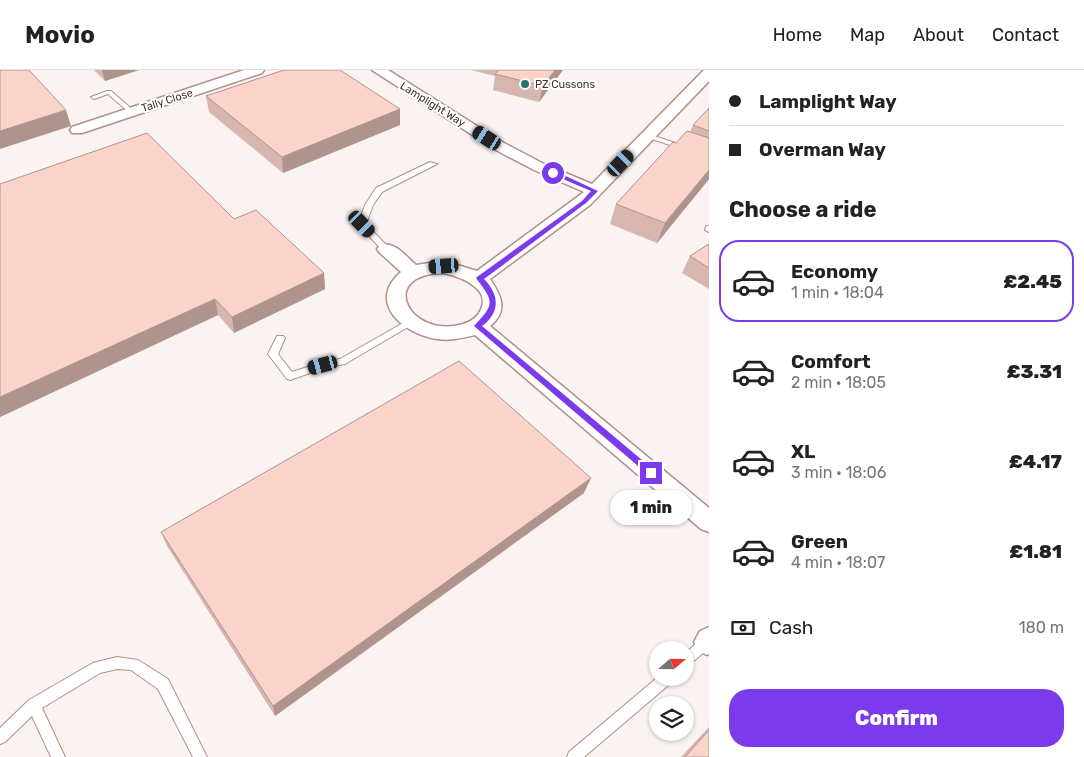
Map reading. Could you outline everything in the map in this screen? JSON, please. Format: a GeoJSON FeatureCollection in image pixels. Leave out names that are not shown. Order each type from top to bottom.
{"type":"FeatureCollection","features":[{"type":"Feature","properties":{"kind":"street","name":"Tally Close"},"geometry":{"type":"LineString","coordinates":[[77,130],[257,70]]}},
{"type":"Feature","properties":{"kind":"street","name":"Lamplight Way"},"geometry":{"type":"LineString","coordinates":[[379,70],[499,146],[539,167],[595,191]]}},
{"type":"Feature","properties":{"kind":"street"},"geometry":{"type":"LineString","coordinates":[[479,278],[584,202],[709,72]]}},
{"type":"Feature","properties":{"kind":"street"},"geometry":{"type":"LineString","coordinates":[[386,249],[413,272]]}},
{"type":"Feature","properties":{"kind":"street"},"geometry":{"type":"LineString","coordinates":[[444,266],[460,269],[479,278],[489,288],[493,299],[492,311],[477,326],[462,332],[445,333],[428,330],[410,322],[400,312],[395,300],[397,289],[404,279],[413,272],[444,266]]}},
{"type":"Feature","properties":{"kind":"street"},"geometry":{"type":"LineString","coordinates":[[477,326],[709,522]]}},
{"type":"Feature","properties":{"kind":"lane"},"geometry":{"type":"LineString","coordinates":[[94,97],[109,92],[132,112]]}},
{"type":"Feature","properties":{"kind":"lane"},"geometry":{"type":"LineString","coordinates":[[648,136],[709,156]]}},
{"type":"Feature","properties":{"kind":"lane"},"geometry":{"type":"LineString","coordinates":[[386,249],[362,224],[369,205],[379,190],[433,164]]}},
{"type":"Feature","properties":{"kind":"lane"},"geometry":{"type":"LineString","coordinates":[[280,338],[273,354],[290,376],[323,365],[342,362],[410,322]]}},
{"type":"Feature","properties":{"kind":"lane"},"geometry":{"type":"LineString","coordinates":[[694,653],[708,641]]}},
{"type":"Feature","properties":{"kind":"lane"},"geometry":{"type":"LineString","coordinates":[[0,737],[34,705],[98,666],[117,663],[134,664],[162,684],[200,757]]}},
{"type":"Feature","properties":{"kind":"lane"},"geometry":{"type":"LineString","coordinates":[[574,757],[657,686]]}},
{"type":"Feature","properties":{"kind":"lane"},"geometry":{"type":"LineString","coordinates":[[34,705],[58,757]]}},
{"type":"Feature","properties":{"kind":"building"},"geometry":{"type":"Polygon","coordinates":[[[0,70],[29,70],[66,110],[0,131],[0,70]]]}},
{"type":"Feature","properties":{"kind":"building"},"geometry":{"type":"Polygon","coordinates":[[[284,70],[340,70],[400,109],[282,157],[206,96],[284,70]]]}},
{"type":"Feature","properties":{"kind":"building"},"geometry":{"type":"Polygon","coordinates":[[[499,70],[555,70],[543,86],[495,74],[499,70]]]}},
{"type":"Feature","properties":{"kind":"building"},"geometry":{"type":"Polygon","coordinates":[[[709,108],[709,131],[693,125],[709,108]]]}},
{"type":"Feature","properties":{"kind":"building"},"geometry":{"type":"Polygon","coordinates":[[[687,131],[709,138],[709,170],[665,223],[616,204],[673,142],[676,143],[687,131]]]}},
{"type":"Feature","properties":{"kind":"building"},"geometry":{"type":"Polygon","coordinates":[[[147,133],[234,219],[256,210],[324,273],[232,317],[215,299],[0,397],[0,184],[147,133]]]}},
{"type":"Feature","properties":{"kind":"building"},"geometry":{"type":"Polygon","coordinates":[[[709,244],[709,268],[690,256],[709,244]]]}},
{"type":"Feature","properties":{"kind":"building"},"geometry":{"type":"Polygon","coordinates":[[[459,361],[591,478],[273,706],[161,532],[459,361]]]}},
{"type":"Feature","properties":{"kind":"building"},"geometry":{"type":"Polygon","coordinates":[[[709,730],[709,757],[685,757],[709,730]]]}},
{"type":"Feature","properties":{"kind":"place","name":"PZ Cussons"},"geometry":{"type":"Point","coordinates":[525,84]}},
{"type":"Feature","properties":{"kind":"route"},"geometry":{"type":"LineString","coordinates":[[553,173],[595,191],[584,202],[479,278],[489,288],[493,299],[492,311],[477,326],[651,473]]}}]}
